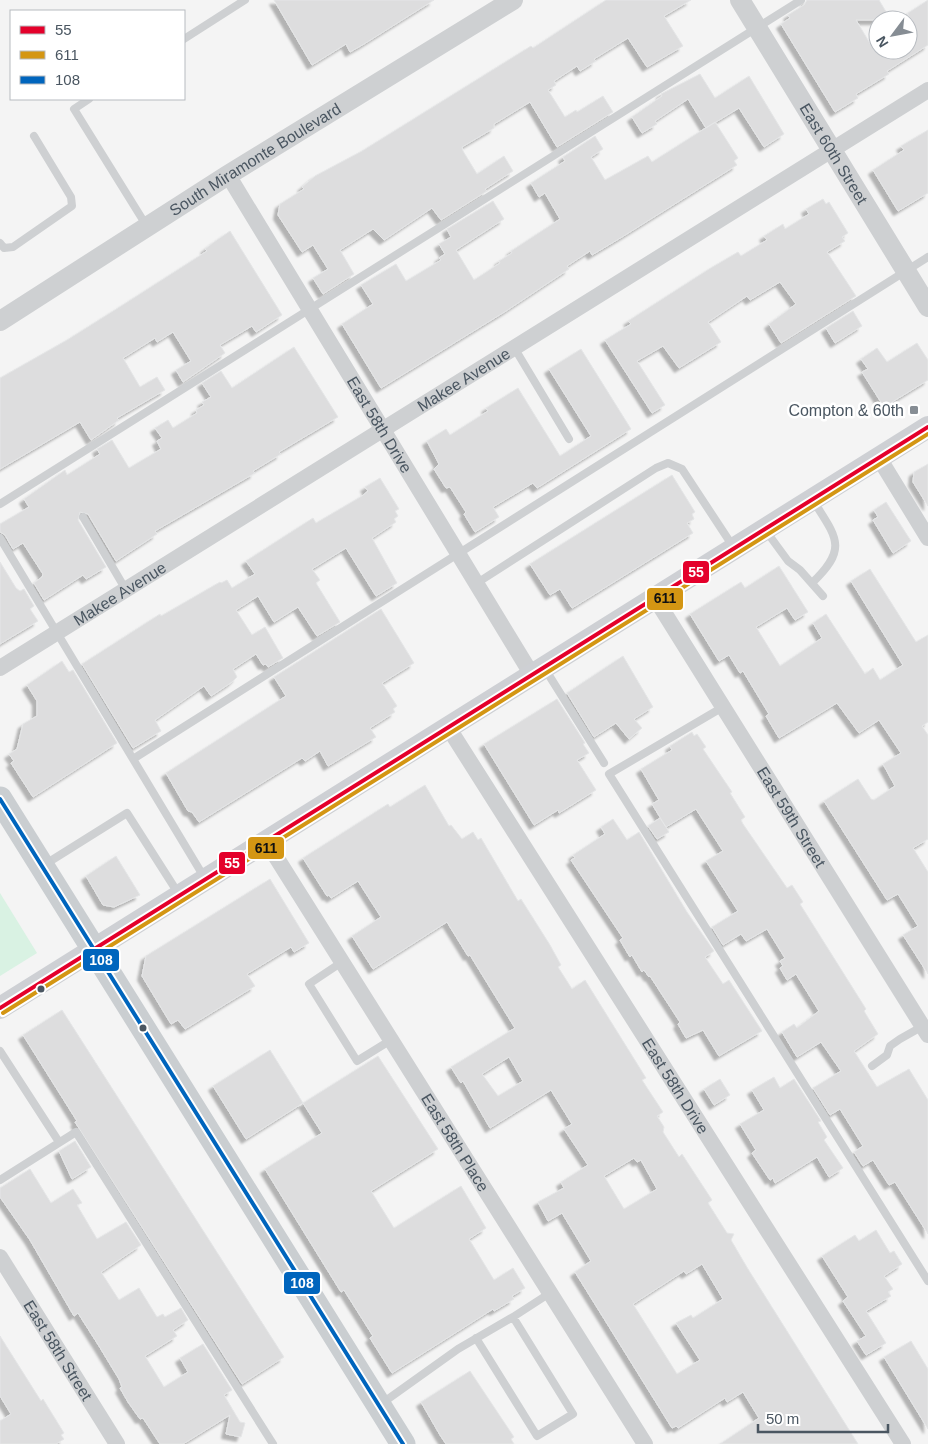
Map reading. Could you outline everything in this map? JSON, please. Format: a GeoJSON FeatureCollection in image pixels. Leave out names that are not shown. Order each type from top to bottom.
{"type":"FeatureCollection","features":[{"type":"Feature","properties":{"kind":"main road"},"geometry":{"type":"LineString","coordinates":[[0,1008],[928,427]]}},
{"type":"Feature","properties":{"kind":"main road"},"geometry":{"type":"LineString","coordinates":[[0,799],[403,1444]]}},
{"type":"Feature","properties":{"kind":"street","name":"South Miramonte Boulevard"},"geometry":{"type":"LineString","coordinates":[[0,321],[228,175],[513,0]]}},
{"type":"Feature","properties":{"kind":"street","name":"East 60th Street"},"geometry":{"type":"LineString","coordinates":[[740,0],[928,307]]}},
{"type":"Feature","properties":{"kind":"street","name":"Makee Avenue"},"geometry":{"type":"LineString","coordinates":[[0,668],[833,151],[928,90]]}},
{"type":"Feature","properties":{"kind":"street","name":"East 58th Drive"},"geometry":{"type":"LineString","coordinates":[[228,175],[477,583],[538,671]]}},
{"type":"Feature","properties":{"kind":"street"},"geometry":{"type":"LineString","coordinates":[[879,458],[928,538]]}},
{"type":"Feature","properties":{"kind":"street","name":"East 59th Street"},"geometry":{"type":"LineString","coordinates":[[655,598],[925,1031]]}},
{"type":"Feature","properties":{"kind":"street","name":"East 58th Drive"},"geometry":{"type":"LineString","coordinates":[[448,727],[903,1444]]}},
{"type":"Feature","properties":{"kind":"street","name":"East 58th Place"},"geometry":{"type":"LineString","coordinates":[[266,841],[645,1444]]}},
{"type":"Feature","properties":{"kind":"street","name":"East 58th Street"},"geometry":{"type":"LineString","coordinates":[[0,1257],[117,1444]]}},
{"type":"Feature","properties":{"kind":"lane"},"geometry":{"type":"LineString","coordinates":[[185,38],[245,0]]}},
{"type":"Feature","properties":{"kind":"lane"},"geometry":{"type":"LineString","coordinates":[[0,504],[801,0]]}},
{"type":"Feature","properties":{"kind":"lane"},"geometry":{"type":"LineString","coordinates":[[88,100],[74,109],[147,227]]}},
{"type":"Feature","properties":{"kind":"lane"},"geometry":{"type":"LineString","coordinates":[[0,244],[4,248],[13,247],[72,206],[71,196],[34,136]]}},
{"type":"Feature","properties":{"kind":"lane"},"geometry":{"type":"LineString","coordinates":[[133,759],[928,258]]}},
{"type":"Feature","properties":{"kind":"lane"},"geometry":{"type":"LineString","coordinates":[[515,349],[569,439]]}},
{"type":"Feature","properties":{"kind":"lane"},"geometry":{"type":"LineString","coordinates":[[477,583],[656,468],[668,463],[682,468],[734,548]]}},
{"type":"Feature","properties":{"kind":"lane"},"geometry":{"type":"LineString","coordinates":[[812,500],[833,532],[836,542],[835,550],[825,570],[812,583]]}},
{"type":"Feature","properties":{"kind":"lane"},"geometry":{"type":"LineString","coordinates":[[82,517],[126,590]]}},
{"type":"Feature","properties":{"kind":"lane"},"geometry":{"type":"LineString","coordinates":[[765,529],[788,561],[823,596]]}},
{"type":"Feature","properties":{"kind":"lane"},"geometry":{"type":"LineString","coordinates":[[0,538],[205,879]]}},
{"type":"Feature","properties":{"kind":"lane"},"geometry":{"type":"LineString","coordinates":[[538,671],[604,763]]}},
{"type":"Feature","properties":{"kind":"lane"},"geometry":{"type":"LineString","coordinates":[[723,707],[609,774],[928,1280]]}},
{"type":"Feature","properties":{"kind":"lane"},"geometry":{"type":"LineString","coordinates":[[42,866],[127,813],[179,895]]}},
{"type":"Feature","properties":{"kind":"lane"},"geometry":{"type":"LineString","coordinates":[[342,962],[309,984],[358,1061],[391,1040]]}},
{"type":"Feature","properties":{"kind":"lane"},"geometry":{"type":"LineString","coordinates":[[872,1066],[887,1055],[890,1046],[900,1039],[925,1031]]}},
{"type":"Feature","properties":{"kind":"lane"},"geometry":{"type":"LineString","coordinates":[[0,1050],[59,1142]]}},
{"type":"Feature","properties":{"kind":"lane"},"geometry":{"type":"LineString","coordinates":[[0,1180],[76,1132],[273,1444]]}},
{"type":"Feature","properties":{"kind":"lane"},"geometry":{"type":"LineString","coordinates":[[379,1406],[476,1338],[550,1293]]}},
{"type":"Feature","properties":{"kind":"lane"},"geometry":{"type":"LineString","coordinates":[[476,1338],[538,1436],[573,1414],[513,1317]]}},
{"type":"Feature","properties":{"kind":"green space"},"geometry":{"type":"Polygon","coordinates":[[[0,893],[37,953],[0,976],[0,893]]]}},
{"type":"Feature","properties":{"kind":"building"},"geometry":{"type":"Polygon","coordinates":[[[274,0],[434,0],[350,52],[346,44],[312,65],[274,0]]]}},
{"type":"Feature","properties":{"kind":"building"},"geometry":{"type":"Polygon","coordinates":[[[606,0],[691,0],[664,16],[683,46],[647,67],[628,38],[594,59],[596,61],[580,71],[577,66],[554,81],[556,85],[548,90],[565,117],[603,96],[613,112],[557,147],[530,102],[494,124],[494,128],[462,147],[463,151],[477,174],[504,156],[513,171],[485,189],[487,191],[441,220],[432,208],[384,240],[373,229],[340,250],[354,274],[323,294],[313,278],[328,269],[313,245],[302,252],[278,215],[280,204],[304,189],[302,187],[315,176],[362,151],[531,46],[533,48],[606,0]]]}},
{"type":"Feature","properties":{"kind":"building"},"geometry":{"type":"Polygon","coordinates":[[[807,0],[879,0],[885,10],[868,10],[868,20],[856,20],[868,40],[868,60],[904,60],[887,71],[889,74],[856,94],[858,98],[835,112],[781,24],[790,18],[788,15],[804,5],[807,0]]]}},
{"type":"Feature","properties":{"kind":"building"},"geometry":{"type":"Polygon","coordinates":[[[928,0],[928,45],[918,51],[918,10],[913,10],[928,0]]]}},
{"type":"Feature","properties":{"kind":"building"},"geometry":{"type":"Polygon","coordinates":[[[700,74],[715,98],[749,76],[784,134],[764,147],[739,108],[706,128],[688,99],[655,121],[657,124],[642,133],[632,117],[662,96],[661,94],[700,74]]]}},
{"type":"Feature","properties":{"kind":"building"},"geometry":{"type":"Polygon","coordinates":[[[715,122],[738,158],[734,161],[737,165],[592,255],[590,251],[567,266],[569,269],[506,311],[381,388],[342,324],[373,304],[361,285],[396,264],[406,281],[441,260],[439,258],[445,254],[439,244],[451,237],[447,229],[493,201],[504,219],[456,250],[474,280],[500,263],[499,261],[512,253],[511,251],[560,219],[545,193],[539,197],[531,183],[565,161],[563,157],[595,136],[603,149],[591,157],[605,180],[648,156],[652,162],[715,122]]]}},
{"type":"Feature","properties":{"kind":"building"},"geometry":{"type":"Polygon","coordinates":[[[928,130],[928,193],[898,211],[873,170],[904,150],[901,146],[928,130]]]}},
{"type":"Feature","properties":{"kind":"building"},"geometry":{"type":"Polygon","coordinates":[[[823,199],[826,204],[829,202],[848,233],[842,237],[845,241],[827,252],[856,296],[781,343],[769,324],[796,304],[780,282],[750,300],[747,296],[708,322],[721,342],[679,368],[663,346],[637,361],[665,405],[652,413],[605,340],[631,324],[628,321],[709,269],[738,252],[741,256],[767,240],[764,236],[783,224],[785,229],[809,214],[806,209],[823,199]]]}},
{"type":"Feature","properties":{"kind":"building"},"geometry":{"type":"Polygon","coordinates":[[[230,231],[282,315],[256,332],[252,326],[220,345],[225,353],[183,382],[176,370],[191,361],[173,332],[157,342],[155,338],[123,358],[140,387],[157,377],[165,390],[117,418],[119,420],[91,440],[80,422],[0,469],[0,378],[67,340],[121,306],[207,251],[205,249],[230,231]]]}},
{"type":"Feature","properties":{"kind":"building"},"geometry":{"type":"Polygon","coordinates":[[[853,311],[862,326],[835,343],[826,328],[853,311]]]}},
{"type":"Feature","properties":{"kind":"building"},"geometry":{"type":"Polygon","coordinates":[[[917,343],[928,360],[928,380],[884,407],[862,372],[868,369],[861,359],[877,348],[887,362],[917,343]]]}},
{"type":"Feature","properties":{"kind":"building"},"geometry":{"type":"Polygon","coordinates":[[[294,347],[338,417],[279,452],[281,454],[253,471],[255,473],[155,531],[157,534],[116,561],[88,514],[80,512],[78,520],[106,567],[86,579],[83,575],[44,600],[34,583],[43,574],[23,543],[13,549],[5,535],[0,532],[0,524],[29,507],[24,499],[65,470],[67,475],[100,454],[97,449],[112,440],[129,468],[161,449],[157,441],[162,438],[155,428],[168,420],[173,428],[197,413],[196,410],[204,405],[202,402],[211,397],[202,383],[221,371],[232,388],[294,347]]]}},
{"type":"Feature","properties":{"kind":"building"},"geometry":{"type":"Polygon","coordinates":[[[581,349],[631,429],[537,488],[533,483],[493,507],[499,517],[475,532],[464,514],[466,512],[450,487],[446,488],[434,469],[439,464],[427,441],[446,429],[450,435],[488,411],[486,408],[518,388],[560,456],[591,436],[549,369],[581,349]]]}},
{"type":"Feature","properties":{"kind":"building"},"geometry":{"type":"Polygon","coordinates":[[[928,464],[928,506],[913,482],[914,472],[928,464]]]}},
{"type":"Feature","properties":{"kind":"building"},"geometry":{"type":"Polygon","coordinates":[[[672,475],[695,512],[692,514],[694,519],[687,523],[693,533],[572,608],[560,589],[550,595],[530,564],[672,475]]]}},
{"type":"Feature","properties":{"kind":"building"},"geometry":{"type":"Polygon","coordinates":[[[380,478],[399,509],[395,511],[398,516],[394,519],[396,522],[372,538],[397,583],[376,596],[346,548],[312,569],[320,580],[316,583],[340,622],[317,636],[298,607],[274,622],[258,596],[236,610],[252,635],[265,627],[283,658],[268,667],[266,664],[263,665],[256,654],[233,669],[237,677],[211,696],[204,686],[155,720],[161,731],[133,748],[82,664],[160,614],[161,616],[220,582],[227,580],[232,588],[255,574],[246,561],[313,518],[316,523],[362,496],[368,491],[365,487],[380,478]]]}},
{"type":"Feature","properties":{"kind":"building"},"geometry":{"type":"Polygon","coordinates":[[[886,502],[911,541],[893,553],[873,520],[878,517],[874,510],[886,502]]]}},
{"type":"Feature","properties":{"kind":"building"},"geometry":{"type":"Polygon","coordinates":[[[0,562],[16,588],[20,591],[24,589],[34,606],[30,609],[38,621],[0,644],[0,562]]]}},
{"type":"Feature","properties":{"kind":"building"},"geometry":{"type":"Polygon","coordinates":[[[779,566],[808,612],[795,620],[787,608],[756,627],[780,666],[822,638],[813,623],[826,614],[865,674],[873,668],[880,680],[903,665],[851,581],[870,569],[916,642],[928,635],[928,722],[922,726],[928,735],[928,839],[913,848],[928,872],[928,974],[903,935],[918,926],[898,894],[887,900],[824,801],[858,779],[871,799],[874,800],[895,786],[883,764],[901,753],[879,720],[859,733],[837,703],[779,738],[766,716],[769,714],[743,671],[740,673],[729,655],[719,661],[690,614],[741,582],[745,588],[779,566]]]}},
{"type":"Feature","properties":{"kind":"building"},"geometry":{"type":"Polygon","coordinates":[[[381,609],[414,663],[382,683],[397,706],[393,709],[395,712],[370,728],[376,737],[328,766],[320,751],[305,761],[302,758],[199,822],[192,812],[188,811],[166,773],[286,696],[274,677],[381,609]]]}},
{"type":"Feature","properties":{"kind":"building"},"geometry":{"type":"Polygon","coordinates":[[[623,656],[653,707],[634,719],[642,728],[629,739],[616,723],[594,737],[567,693],[623,656]]]}},
{"type":"Feature","properties":{"kind":"building"},"geometry":{"type":"Polygon","coordinates":[[[62,661],[69,672],[73,670],[117,743],[33,797],[11,763],[14,761],[9,754],[17,749],[23,724],[37,716],[37,701],[27,685],[62,661]]]}},
{"type":"Feature","properties":{"kind":"building"},"geometry":{"type":"Polygon","coordinates":[[[557,699],[585,743],[583,744],[589,753],[577,760],[596,790],[559,813],[558,810],[534,825],[484,744],[557,699]]]}},
{"type":"Feature","properties":{"kind":"building"},"geometry":{"type":"Polygon","coordinates":[[[692,732],[694,736],[697,734],[706,747],[703,749],[732,792],[730,793],[745,817],[741,820],[743,824],[787,888],[792,885],[803,902],[800,904],[866,1009],[864,1011],[878,1034],[854,1051],[877,1087],[909,1069],[928,1100],[928,1234],[895,1182],[889,1185],[873,1160],[863,1166],[854,1152],[863,1146],[840,1109],[830,1115],[813,1088],[841,1071],[821,1042],[797,1057],[782,1032],[794,1024],[797,1028],[819,1011],[796,974],[787,980],[780,968],[783,966],[780,961],[785,958],[767,929],[746,941],[741,934],[723,945],[712,927],[738,911],[706,861],[723,851],[696,809],[666,827],[652,804],[659,800],[641,769],[672,750],[670,746],[692,732]]]}},
{"type":"Feature","properties":{"kind":"building"},"geometry":{"type":"Polygon","coordinates":[[[425,785],[449,826],[451,825],[462,839],[473,832],[478,840],[481,838],[518,901],[521,899],[550,945],[561,965],[558,967],[572,989],[585,980],[646,1078],[642,1080],[663,1112],[657,1116],[664,1127],[663,1132],[679,1157],[682,1154],[712,1200],[708,1203],[727,1233],[734,1234],[731,1240],[748,1269],[858,1444],[720,1444],[759,1418],[743,1392],[727,1402],[725,1398],[678,1428],[676,1426],[672,1428],[575,1272],[591,1261],[562,1213],[548,1221],[538,1202],[564,1188],[561,1182],[588,1165],[564,1129],[572,1124],[551,1090],[490,1128],[463,1081],[461,1083],[451,1067],[515,1028],[470,955],[468,956],[447,922],[373,969],[352,936],[381,917],[358,881],[331,898],[329,895],[327,896],[303,858],[388,804],[390,807],[425,785]],[[509,1057],[482,1074],[498,1096],[523,1081],[509,1057]],[[634,1158],[604,1176],[624,1209],[657,1189],[641,1160],[637,1162],[634,1158]],[[702,1264],[686,1274],[684,1271],[633,1304],[677,1374],[700,1360],[676,1323],[691,1315],[693,1318],[723,1299],[702,1264]]]}},
{"type":"Feature","properties":{"kind":"building"},"geometry":{"type":"Polygon","coordinates":[[[660,818],[669,832],[657,839],[648,826],[660,818]]]}},
{"type":"Feature","properties":{"kind":"building"},"geometry":{"type":"Polygon","coordinates":[[[613,819],[627,840],[639,832],[687,912],[714,951],[705,957],[723,984],[729,980],[762,1031],[719,1056],[703,1030],[686,1038],[678,1024],[680,1022],[650,976],[644,970],[642,972],[632,955],[630,957],[620,940],[623,938],[571,860],[575,858],[573,855],[605,834],[601,827],[613,819]]]}},
{"type":"Feature","properties":{"kind":"building"},"geometry":{"type":"Polygon","coordinates":[[[116,856],[140,895],[114,907],[103,905],[86,876],[116,856]]]}},
{"type":"Feature","properties":{"kind":"building"},"geometry":{"type":"Polygon","coordinates":[[[270,879],[309,943],[294,952],[291,947],[247,974],[255,986],[185,1029],[178,1020],[171,1024],[142,976],[146,956],[270,879]]]}},
{"type":"Feature","properties":{"kind":"building"},"geometry":{"type":"Polygon","coordinates":[[[62,1010],[284,1357],[242,1384],[75,1122],[77,1121],[23,1035],[62,1010]]]}},
{"type":"Feature","properties":{"kind":"building"},"geometry":{"type":"Polygon","coordinates":[[[270,1050],[303,1103],[246,1139],[213,1086],[270,1050]]]}},
{"type":"Feature","properties":{"kind":"building"},"geometry":{"type":"Polygon","coordinates":[[[378,1056],[438,1149],[371,1191],[394,1228],[461,1186],[486,1228],[469,1239],[494,1280],[513,1268],[525,1288],[512,1296],[514,1299],[494,1311],[493,1309],[392,1373],[370,1338],[373,1336],[344,1290],[341,1292],[265,1169],[322,1133],[303,1103],[378,1056]]]}},
{"type":"Feature","properties":{"kind":"building"},"geometry":{"type":"Polygon","coordinates":[[[774,1077],[780,1088],[794,1079],[821,1121],[818,1122],[827,1137],[824,1140],[843,1168],[829,1177],[817,1157],[775,1183],[773,1178],[770,1180],[752,1153],[756,1150],[740,1124],[764,1110],[752,1090],[774,1077]]]}},
{"type":"Feature","properties":{"kind":"building"},"geometry":{"type":"Polygon","coordinates":[[[720,1079],[730,1095],[714,1105],[704,1089],[720,1079]]]}},
{"type":"Feature","properties":{"kind":"building"},"geometry":{"type":"Polygon","coordinates":[[[75,1141],[91,1167],[72,1179],[59,1151],[75,1141]]]}},
{"type":"Feature","properties":{"kind":"building"},"geometry":{"type":"Polygon","coordinates":[[[30,1169],[51,1203],[73,1189],[82,1203],[77,1205],[97,1239],[126,1222],[141,1245],[101,1272],[119,1300],[139,1288],[157,1317],[163,1314],[165,1317],[181,1308],[188,1320],[173,1330],[177,1336],[145,1356],[164,1387],[188,1372],[180,1358],[203,1344],[232,1390],[224,1395],[240,1422],[245,1423],[241,1437],[226,1434],[230,1415],[183,1444],[160,1444],[143,1418],[140,1419],[120,1388],[122,1387],[119,1379],[99,1346],[78,1313],[74,1316],[30,1240],[0,1197],[0,1188],[30,1169]]]}},
{"type":"Feature","properties":{"kind":"building"},"geometry":{"type":"Polygon","coordinates":[[[876,1230],[890,1253],[894,1251],[902,1264],[884,1276],[893,1289],[888,1292],[891,1296],[866,1311],[886,1343],[866,1355],[857,1341],[866,1336],[843,1301],[848,1297],[822,1256],[855,1235],[859,1241],[876,1230]]]}},
{"type":"Feature","properties":{"kind":"building"},"geometry":{"type":"Polygon","coordinates":[[[0,1336],[41,1401],[43,1399],[64,1433],[61,1435],[64,1439],[56,1444],[0,1444],[0,1421],[11,1414],[0,1396],[0,1336]]]}},
{"type":"Feature","properties":{"kind":"building"},"geometry":{"type":"Polygon","coordinates":[[[911,1341],[928,1369],[928,1429],[884,1357],[911,1341]]]}},
{"type":"Feature","properties":{"kind":"building"},"geometry":{"type":"Polygon","coordinates":[[[470,1371],[514,1437],[511,1439],[514,1444],[446,1444],[440,1435],[421,1402],[470,1371]]]}},
{"type":"Feature","properties":{"kind":"transit line","name":"55"},"geometry":{"type":"LineString","coordinates":[[0,1008],[928,427]]}},
{"type":"Feature","properties":{"kind":"transit line","name":"611"},"geometry":{"type":"LineString","coordinates":[[3,1013],[928,434]]}},
{"type":"Feature","properties":{"kind":"transit line","name":"108"},"geometry":{"type":"LineString","coordinates":[[0,799],[403,1444]]}},
{"type":"Feature","properties":{"kind":"place","name":"Compton & 60th"},"geometry":{"type":"Point","coordinates":[914,410]}}]}
